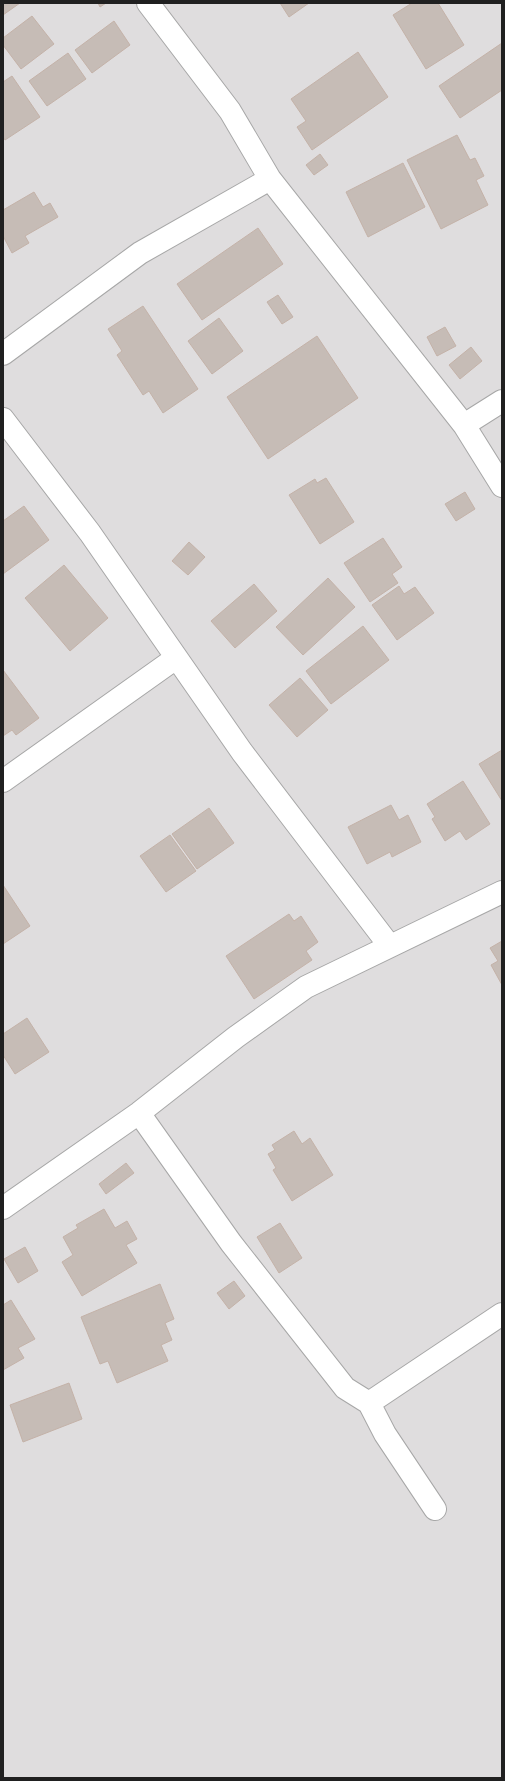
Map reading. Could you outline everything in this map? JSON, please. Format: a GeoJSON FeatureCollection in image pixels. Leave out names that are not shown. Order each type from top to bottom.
{"type":"FeatureCollection","features":[{"type":"Feature","properties":{"kind":"street"},"geometry":{"type":"LineString","coordinates":[[148,3],[230,112],[270,179],[464,425],[502,486]]}},
{"type":"Feature","properties":{"kind":"street"},"geometry":{"type":"LineString","coordinates":[[3,354],[140,253],[270,179]]}},
{"type":"Feature","properties":{"kind":"street"},"geometry":{"type":"LineString","coordinates":[[464,425],[502,401]]}},
{"type":"Feature","properties":{"kind":"street"},"geometry":{"type":"LineString","coordinates":[[3,419],[90,533],[242,752],[389,945]]}},
{"type":"Feature","properties":{"kind":"street"},"geometry":{"type":"LineString","coordinates":[[3,781],[176,658]]}},
{"type":"Feature","properties":{"kind":"street"},"geometry":{"type":"LineString","coordinates":[[3,1208],[139,1113],[236,1037],[306,987],[389,945],[502,892]]}},
{"type":"Feature","properties":{"kind":"street"},"geometry":{"type":"LineString","coordinates":[[139,1113],[231,1243],[345,1388],[369,1404],[385,1434],[435,1509]]}},
{"type":"Feature","properties":{"kind":"street"},"geometry":{"type":"LineString","coordinates":[[369,1404],[502,1314]]}},
{"type":"Feature","properties":{"kind":"shaded area"},"geometry":{"type":"Polygon","coordinates":[[[3,3],[502,3],[502,1778],[3,1778],[3,3]]]}},
{"type":"Feature","properties":{"kind":"building"},"geometry":{"type":"Polygon","coordinates":[[[3,3],[20,3],[3,15],[3,3]]]}},
{"type":"Feature","properties":{"kind":"building"},"geometry":{"type":"Polygon","coordinates":[[[98,3],[106,3],[100,7],[98,3]]]}},
{"type":"Feature","properties":{"kind":"building"},"geometry":{"type":"Polygon","coordinates":[[[280,3],[309,3],[289,17],[280,3]]]}},
{"type":"Feature","properties":{"kind":"building"},"geometry":{"type":"Polygon","coordinates":[[[412,3],[438,3],[464,45],[426,69],[393,15],[412,3]]]}},
{"type":"Feature","properties":{"kind":"building"},"geometry":{"type":"Polygon","coordinates":[[[32,16],[54,44],[21,69],[3,45],[3,38],[32,16]]]}},
{"type":"Feature","properties":{"kind":"building"},"geometry":{"type":"Polygon","coordinates":[[[114,21],[130,45],[92,73],[75,50],[114,21]]]}},
{"type":"Feature","properties":{"kind":"building"},"geometry":{"type":"Polygon","coordinates":[[[502,43],[502,90],[460,118],[439,86],[502,43]]]}},
{"type":"Feature","properties":{"kind":"building"},"geometry":{"type":"Polygon","coordinates":[[[358,52],[388,97],[312,150],[297,127],[306,121],[291,99],[358,52]]]}},
{"type":"Feature","properties":{"kind":"building"},"geometry":{"type":"Polygon","coordinates":[[[68,53],[86,79],[47,106],[29,81],[68,53]]]}},
{"type":"Feature","properties":{"kind":"building"},"geometry":{"type":"Polygon","coordinates":[[[12,76],[40,117],[5,140],[3,137],[3,82],[12,76]]]}},
{"type":"Feature","properties":{"kind":"building"},"geometry":{"type":"Polygon","coordinates":[[[457,135],[470,160],[475,158],[484,176],[476,180],[488,205],[441,229],[407,160],[457,135]]]}},
{"type":"Feature","properties":{"kind":"building"},"geometry":{"type":"Polygon","coordinates":[[[320,154],[328,165],[314,175],[306,165],[320,154]]]}},
{"type":"Feature","properties":{"kind":"building"},"geometry":{"type":"Polygon","coordinates":[[[403,163],[425,207],[368,237],[346,192],[403,163]]]}},
{"type":"Feature","properties":{"kind":"building"},"geometry":{"type":"Polygon","coordinates":[[[34,192],[43,207],[50,203],[58,217],[25,236],[29,243],[12,253],[3,236],[3,210],[34,192]]]}},
{"type":"Feature","properties":{"kind":"building"},"geometry":{"type":"Polygon","coordinates":[[[258,228],[283,264],[202,320],[177,284],[258,228]]]}},
{"type":"Feature","properties":{"kind":"building"},"geometry":{"type":"Polygon","coordinates":[[[278,295],[293,317],[282,324],[267,302],[278,295]]]}},
{"type":"Feature","properties":{"kind":"building"},"geometry":{"type":"Polygon","coordinates":[[[143,306],[198,389],[163,413],[149,391],[143,395],[117,355],[122,351],[108,329],[143,306]]]}},
{"type":"Feature","properties":{"kind":"building"},"geometry":{"type":"Polygon","coordinates":[[[219,318],[243,351],[212,374],[188,341],[219,318]]]}},
{"type":"Feature","properties":{"kind":"building"},"geometry":{"type":"Polygon","coordinates":[[[445,327],[456,346],[437,356],[427,337],[445,327]]]}},
{"type":"Feature","properties":{"kind":"building"},"geometry":{"type":"Polygon","coordinates":[[[317,336],[358,398],[268,459],[227,397],[317,336]]]}},
{"type":"Feature","properties":{"kind":"building"},"geometry":{"type":"Polygon","coordinates":[[[471,347],[482,361],[460,379],[449,365],[471,347]]]}},
{"type":"Feature","properties":{"kind":"building"},"geometry":{"type":"Polygon","coordinates":[[[326,478],[354,522],[320,544],[289,495],[315,479],[317,483],[326,478]]]}},
{"type":"Feature","properties":{"kind":"building"},"geometry":{"type":"Polygon","coordinates":[[[465,492],[475,509],[456,521],[445,504],[465,492]]]}},
{"type":"Feature","properties":{"kind":"building"},"geometry":{"type":"Polygon","coordinates":[[[24,506],[49,540],[3,574],[3,521],[24,506]]]}},
{"type":"Feature","properties":{"kind":"building"},"geometry":{"type":"Polygon","coordinates":[[[383,538],[402,567],[392,574],[398,583],[370,602],[344,563],[383,538]]]}},
{"type":"Feature","properties":{"kind":"building"},"geometry":{"type":"Polygon","coordinates":[[[189,542],[205,557],[188,575],[172,561],[189,542]]]}},
{"type":"Feature","properties":{"kind":"building"},"geometry":{"type":"Polygon","coordinates":[[[64,565],[108,618],[70,651],[25,598],[64,565]]]}},
{"type":"Feature","properties":{"kind":"building"},"geometry":{"type":"Polygon","coordinates":[[[328,578],[355,607],[303,655],[276,627],[328,578]]]}},
{"type":"Feature","properties":{"kind":"building"},"geometry":{"type":"Polygon","coordinates":[[[254,584],[277,611],[235,648],[211,621],[254,584]]]}},
{"type":"Feature","properties":{"kind":"building"},"geometry":{"type":"Polygon","coordinates":[[[399,586],[404,594],[415,587],[434,613],[397,640],[372,605],[399,586]]]}},
{"type":"Feature","properties":{"kind":"building"},"geometry":{"type":"Polygon","coordinates":[[[363,626],[389,660],[331,704],[306,671],[363,626]]]}},
{"type":"Feature","properties":{"kind":"building"},"geometry":{"type":"Polygon","coordinates":[[[3,670],[39,718],[16,735],[12,730],[3,736],[3,670]]]}},
{"type":"Feature","properties":{"kind":"building"},"geometry":{"type":"Polygon","coordinates":[[[300,678],[328,710],[297,737],[269,705],[300,678]]]}},
{"type":"Feature","properties":{"kind":"building"},"geometry":{"type":"Polygon","coordinates":[[[502,750],[502,801],[479,764],[502,750]]]}},
{"type":"Feature","properties":{"kind":"building"},"geometry":{"type":"Polygon","coordinates":[[[463,781],[490,824],[466,840],[460,831],[445,841],[432,819],[435,817],[427,804],[463,781]]]}},
{"type":"Feature","properties":{"kind":"building"},"geometry":{"type":"Polygon","coordinates":[[[391,805],[399,820],[408,815],[421,842],[392,857],[390,852],[367,864],[348,827],[391,805]]]}},
{"type":"Feature","properties":{"kind":"building"},"geometry":{"type":"Polygon","coordinates":[[[209,808],[234,843],[197,869],[172,834],[209,808]]]}},
{"type":"Feature","properties":{"kind":"building"},"geometry":{"type":"Polygon","coordinates":[[[170,835],[196,871],[166,892],[140,856],[170,835]]]}},
{"type":"Feature","properties":{"kind":"building"},"geometry":{"type":"Polygon","coordinates":[[[3,885],[30,926],[3,944],[3,885]]]}},
{"type":"Feature","properties":{"kind":"building"},"geometry":{"type":"Polygon","coordinates":[[[289,914],[294,921],[301,916],[318,942],[306,951],[312,960],[254,999],[226,956],[289,914]]]}},
{"type":"Feature","properties":{"kind":"building"},"geometry":{"type":"Polygon","coordinates":[[[502,941],[502,985],[491,965],[498,961],[490,948],[502,941]]]}},
{"type":"Feature","properties":{"kind":"building"},"geometry":{"type":"Polygon","coordinates":[[[27,1018],[49,1052],[15,1074],[3,1055],[3,1034],[27,1018]]]}},
{"type":"Feature","properties":{"kind":"building"},"geometry":{"type":"Polygon","coordinates":[[[294,1131],[302,1144],[310,1138],[333,1175],[292,1201],[273,1170],[276,1168],[268,1154],[275,1150],[272,1145],[294,1131]]]}},
{"type":"Feature","properties":{"kind":"building"},"geometry":{"type":"Polygon","coordinates":[[[126,1163],[134,1173],[106,1194],[99,1184],[126,1163]]]}},
{"type":"Feature","properties":{"kind":"building"},"geometry":{"type":"Polygon","coordinates":[[[104,1209],[115,1228],[127,1221],[137,1239],[126,1245],[137,1263],[82,1296],[62,1262],[73,1255],[63,1237],[78,1228],[76,1225],[104,1209]]]}},
{"type":"Feature","properties":{"kind":"building"},"geometry":{"type":"Polygon","coordinates":[[[280,1223],[302,1258],[279,1273],[257,1237],[280,1223]]]}},
{"type":"Feature","properties":{"kind":"building"},"geometry":{"type":"Polygon","coordinates":[[[25,1247],[38,1271],[18,1283],[4,1259],[25,1247]]]}},
{"type":"Feature","properties":{"kind":"building"},"geometry":{"type":"Polygon","coordinates":[[[234,1281],[245,1296],[229,1309],[217,1293],[234,1281]]]}},
{"type":"Feature","properties":{"kind":"building"},"geometry":{"type":"Polygon","coordinates":[[[160,1284],[174,1319],[165,1323],[172,1340],[161,1345],[168,1361],[117,1383],[108,1361],[100,1364],[81,1317],[160,1284]]]}},
{"type":"Feature","properties":{"kind":"building"},"geometry":{"type":"Polygon","coordinates":[[[11,1300],[35,1339],[18,1348],[24,1358],[3,1370],[3,1305],[11,1300]]]}},
{"type":"Feature","properties":{"kind":"building"},"geometry":{"type":"Polygon","coordinates":[[[69,1383],[82,1419],[23,1442],[10,1405],[69,1383]]]}}]}
